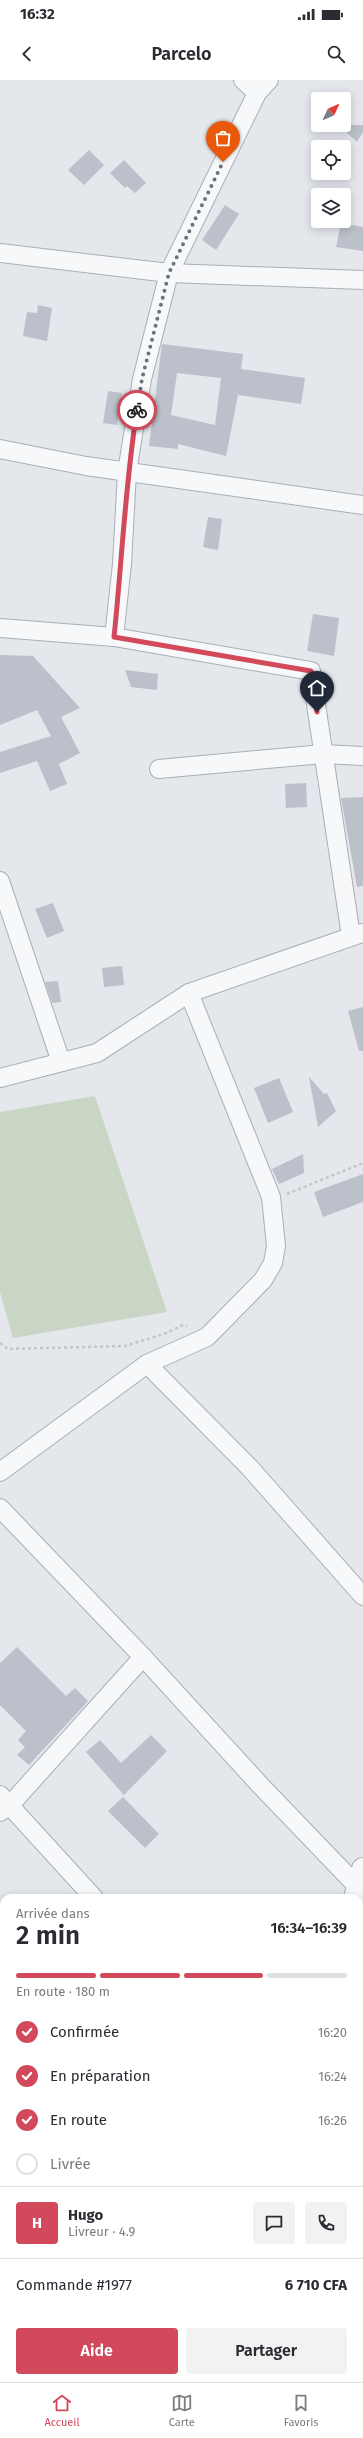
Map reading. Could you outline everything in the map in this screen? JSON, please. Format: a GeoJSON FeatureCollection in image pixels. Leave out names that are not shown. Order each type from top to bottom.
{"type":"FeatureCollection","features":[{"type":"Feature","properties":{"kind":"street"},"geometry":{"type":"LineString","coordinates":[[243,80],[257,93]]}},
{"type":"Feature","properties":{"kind":"street"},"geometry":{"type":"LineString","coordinates":[[114,637],[122,564],[127,472],[142,379],[169,273],[257,93],[269,80]]}},
{"type":"Feature","properties":{"kind":"street"},"geometry":{"type":"LineString","coordinates":[[0,253],[169,273],[363,280]]}},
{"type":"Feature","properties":{"kind":"street"},"geometry":{"type":"LineString","coordinates":[[0,449],[127,472],[363,505]]}},
{"type":"Feature","properties":{"kind":"street"},"geometry":{"type":"LineString","coordinates":[[0,628],[114,637],[311,671],[323,754],[357,934],[189,993],[97,1053],[0,1078]]}},
{"type":"Feature","properties":{"kind":"street"},"geometry":{"type":"LineString","coordinates":[[159,769],[323,754],[363,756]]}},
{"type":"Feature","properties":{"kind":"street"},"geometry":{"type":"LineString","coordinates":[[0,881],[61,1062]]}},
{"type":"Feature","properties":{"kind":"street"},"geometry":{"type":"LineString","coordinates":[[0,1472],[147,1364],[206,1337],[263,1280],[274,1263],[276,1246],[271,1197],[189,993]]}},
{"type":"Feature","properties":{"kind":"street"},"geometry":{"type":"LineString","coordinates":[[147,1364],[250,1468],[363,1596]]}},
{"type":"Feature","properties":{"kind":"street"},"geometry":{"type":"LineString","coordinates":[[0,1508],[143,1657],[260,1785],[359,1885]]}},
{"type":"Feature","properties":{"kind":"street"},"geometry":{"type":"LineString","coordinates":[[90,1894],[3,1804],[143,1657]]}},
{"type":"Feature","properties":{"kind":"path"},"geometry":{"type":"LineString","coordinates":[[271,1197],[296,1192],[363,1163]]}},
{"type":"Feature","properties":{"kind":"path"},"geometry":{"type":"LineString","coordinates":[[0,1343],[8,1349],[125,1346],[164,1334],[183,1325],[191,1327],[206,1337]]}},
{"type":"Feature","properties":{"kind":"green space"},"geometry":{"type":"Polygon","coordinates":[[[95,1096],[167,1312],[13,1338],[0,1292],[0,1112],[95,1096]]]}},
{"type":"Feature","properties":{"kind":"building"},"geometry":{"type":"Polygon","coordinates":[[[351,125],[363,125],[363,132],[357,142],[346,132],[351,132],[351,125]]]}},
{"type":"Feature","properties":{"kind":"building"},"geometry":{"type":"Polygon","coordinates":[[[89,150],[104,165],[84,185],[68,170],[89,150]]]}},
{"type":"Feature","properties":{"kind":"building"},"geometry":{"type":"Polygon","coordinates":[[[124,160],[146,183],[135,193],[127,186],[125,188],[110,173],[124,160]]]}},
{"type":"Feature","properties":{"kind":"building"},"geometry":{"type":"Polygon","coordinates":[[[225,205],[239,214],[216,250],[202,240],[225,205]]]}},
{"type":"Feature","properties":{"kind":"building"},"geometry":{"type":"Polygon","coordinates":[[[351,225],[363,227],[363,251],[336,247],[340,228],[351,228],[351,225]]]}},
{"type":"Feature","properties":{"kind":"building"},"geometry":{"type":"Polygon","coordinates":[[[38,305],[52,308],[47,341],[23,336],[27,312],[37,313],[38,305]]]}},
{"type":"Feature","properties":{"kind":"building"},"geometry":{"type":"Polygon","coordinates":[[[162,344],[243,354],[241,369],[305,378],[301,404],[238,395],[226,456],[178,444],[178,449],[149,446],[162,344]],[[177,373],[171,415],[215,425],[221,378],[177,373]]]}},
{"type":"Feature","properties":{"kind":"building"},"geometry":{"type":"Polygon","coordinates":[[[108,391],[122,393],[117,425],[103,423],[108,391]]]}},
{"type":"Feature","properties":{"kind":"building"},"geometry":{"type":"Polygon","coordinates":[[[208,517],[222,519],[218,550],[203,547],[208,517]]]}},
{"type":"Feature","properties":{"kind":"building"},"geometry":{"type":"Polygon","coordinates":[[[313,614],[339,618],[334,656],[307,651],[313,614]]]}},
{"type":"Feature","properties":{"kind":"building"},"geometry":{"type":"Polygon","coordinates":[[[0,655],[33,656],[80,708],[61,717],[80,753],[59,764],[67,784],[50,791],[37,761],[0,773],[0,752],[51,736],[37,710],[0,725],[0,655]]]}},
{"type":"Feature","properties":{"kind":"building"},"geometry":{"type":"Polygon","coordinates":[[[125,670],[158,674],[157,690],[131,687],[125,670]]]}},
{"type":"Feature","properties":{"kind":"building"},"geometry":{"type":"Polygon","coordinates":[[[306,783],[307,807],[286,808],[285,784],[306,783]]]}},
{"type":"Feature","properties":{"kind":"building"},"geometry":{"type":"Polygon","coordinates":[[[363,797],[363,886],[357,887],[341,798],[363,797]]]}},
{"type":"Feature","properties":{"kind":"building"},"geometry":{"type":"Polygon","coordinates":[[[53,903],[64,931],[47,938],[35,909],[53,903]]]}},
{"type":"Feature","properties":{"kind":"building"},"geometry":{"type":"Polygon","coordinates":[[[122,966],[124,985],[104,987],[102,968],[122,966]]]}},
{"type":"Feature","properties":{"kind":"building"},"geometry":{"type":"Polygon","coordinates":[[[58,981],[61,1002],[52,1003],[45,982],[58,981]]]}},
{"type":"Feature","properties":{"kind":"building"},"geometry":{"type":"Polygon","coordinates":[[[363,1007],[363,1051],[359,1051],[348,1011],[363,1007]]]}},
{"type":"Feature","properties":{"kind":"building"},"geometry":{"type":"Polygon","coordinates":[[[309,1077],[324,1094],[327,1093],[336,1111],[318,1127],[309,1077]]]}},
{"type":"Feature","properties":{"kind":"building"},"geometry":{"type":"Polygon","coordinates":[[[279,1078],[293,1112],[268,1123],[254,1088],[279,1078]]]}},
{"type":"Feature","properties":{"kind":"building"},"geometry":{"type":"Polygon","coordinates":[[[303,1154],[304,1173],[279,1184],[272,1169],[303,1154]]]}},
{"type":"Feature","properties":{"kind":"building"},"geometry":{"type":"Polygon","coordinates":[[[363,1174],[363,1202],[323,1217],[314,1192],[363,1174]]]}},
{"type":"Feature","properties":{"kind":"building"},"geometry":{"type":"Polygon","coordinates":[[[17,1647],[66,1696],[75,1688],[88,1701],[29,1765],[17,1755],[25,1747],[18,1740],[26,1731],[0,1705],[0,1663],[17,1647]]]}},
{"type":"Feature","properties":{"kind":"building"},"geometry":{"type":"Polygon","coordinates":[[[151,1735],[167,1751],[124,1795],[86,1752],[100,1740],[121,1763],[151,1735]]]}},
{"type":"Feature","properties":{"kind":"building"},"geometry":{"type":"Polygon","coordinates":[[[123,1797],[159,1834],[145,1848],[108,1811],[123,1797]]]}},
{"type":"Feature","properties":{"kind":"way so far"},"geometry":{"type":"LineString","coordinates":[[137,410],[142,379],[169,273],[223,162]]}},
{"type":"Feature","properties":{"kind":"route"},"geometry":{"type":"LineString","coordinates":[[137,410],[127,472],[122,564],[114,637],[311,671],[317,712]]}}]}
